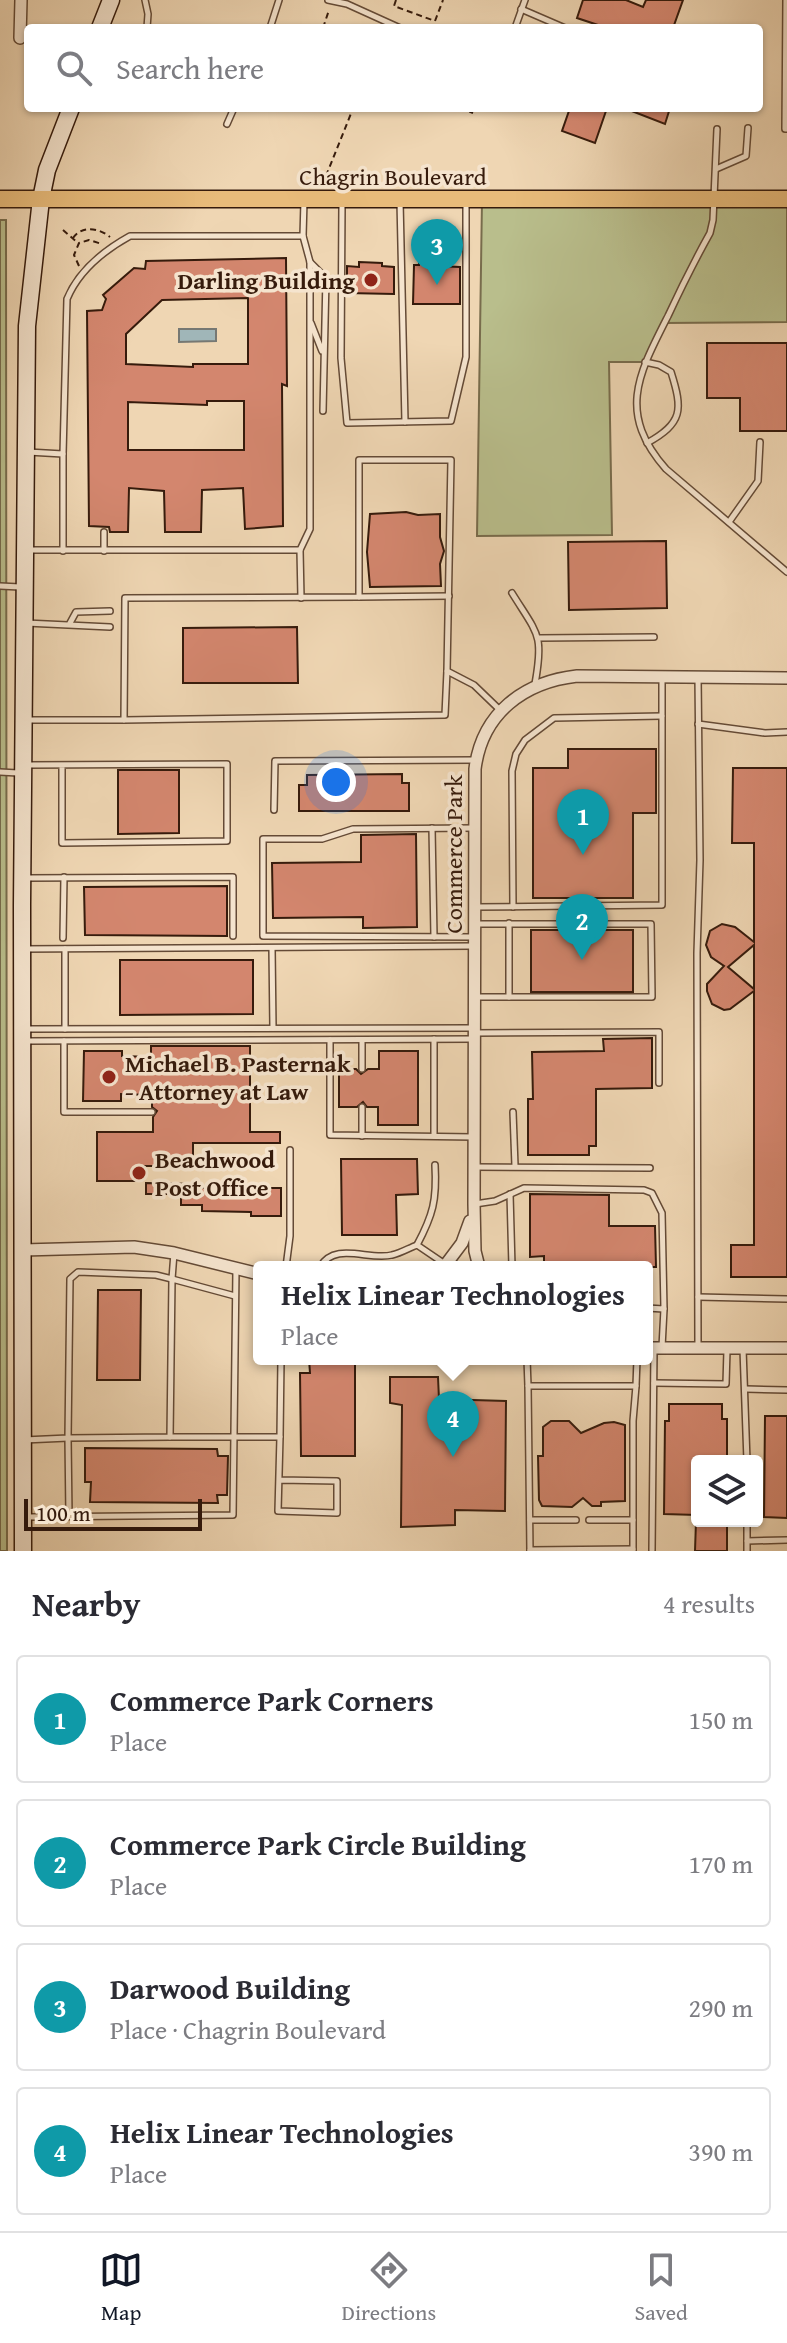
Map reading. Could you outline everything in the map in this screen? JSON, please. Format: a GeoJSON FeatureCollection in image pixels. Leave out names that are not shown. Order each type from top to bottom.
{"type":"FeatureCollection","features":[{"type":"Feature","properties":{"kind":"main road"},"geometry":{"type":"LineString","coordinates":[[102,24],[111,0]]}},
{"type":"Feature","properties":{"kind":"main road"},"geometry":{"type":"LineString","coordinates":[[23,1551],[22,878],[27,326],[41,199],[47,170],[69,112]]}},
{"type":"Feature","properties":{"kind":"main road","name":"Chagrin Boulevard"},"geometry":{"type":"LineString","coordinates":[[0,199],[787,199]]}},
{"type":"Feature","properties":{"kind":"street"},"geometry":{"type":"LineString","coordinates":[[20,38],[21,0]]}},
{"type":"Feature","properties":{"kind":"street","name":"Commerce Park"},"geometry":{"type":"LineString","coordinates":[[478,1261],[474,1204],[476,760],[486,732],[501,711],[519,695],[535,685],[556,678],[787,678]]}},
{"type":"Feature","properties":{"kind":"street","name":"Commerce Park"},"geometry":{"type":"LineString","coordinates":[[449,1261],[462,1243],[474,1204]]}},
{"type":"Feature","properties":{"kind":"street"},"geometry":{"type":"LineString","coordinates":[[23,1250],[134,1247],[174,1253],[253,1273]]}},
{"type":"Feature","properties":{"kind":"street"},"geometry":{"type":"LineString","coordinates":[[655,1348],[787,1348]]}},
{"type":"Feature","properties":{"kind":"lane"},"geometry":{"type":"LineString","coordinates":[[145,0],[147,24]]}},
{"type":"Feature","properties":{"kind":"lane"},"geometry":{"type":"LineString","coordinates":[[271,24],[279,0]]}},
{"type":"Feature","properties":{"kind":"lane"},"geometry":{"type":"LineString","coordinates":[[331,0],[392,24]]}},
{"type":"Feature","properties":{"kind":"lane"},"geometry":{"type":"LineString","coordinates":[[516,24],[525,0]]}},
{"type":"Feature","properties":{"kind":"lane"},"geometry":{"type":"LineString","coordinates":[[786,0],[787,129]]}},
{"type":"Feature","properties":{"kind":"lane"},"geometry":{"type":"LineString","coordinates":[[521,9],[556,24]]}},
{"type":"Feature","properties":{"kind":"lane"},"geometry":{"type":"LineString","coordinates":[[227,124],[232,112]]}},
{"type":"Feature","properties":{"kind":"lane"},"geometry":{"type":"LineString","coordinates":[[716,169],[746,156],[748,128]]}},
{"type":"Feature","properties":{"kind":"lane"},"geometry":{"type":"LineString","coordinates":[[717,129],[710,233],[645,362],[636,390],[636,407],[646,443],[666,469],[787,572]]}},
{"type":"Feature","properties":{"kind":"lane"},"geometry":{"type":"LineString","coordinates":[[301,598],[300,550],[310,529],[310,262],[303,236],[304,200]]}},
{"type":"Feature","properties":{"kind":"lane"},"geometry":{"type":"LineString","coordinates":[[342,200],[341,322],[347,423],[451,421],[466,357],[466,200]]}},
{"type":"Feature","properties":{"kind":"lane"},"geometry":{"type":"LineString","coordinates":[[400,200],[405,422]]}},
{"type":"Feature","properties":{"kind":"lane"},"geometry":{"type":"LineString","coordinates":[[63,551],[67,299],[74,281],[109,248],[130,236],[303,236]]}},
{"type":"Feature","properties":{"kind":"lane"},"geometry":{"type":"LineString","coordinates":[[310,262],[326,278],[323,411]]}},
{"type":"Feature","properties":{"kind":"lane"},"geometry":{"type":"LineString","coordinates":[[310,320],[323,352]]}},
{"type":"Feature","properties":{"kind":"lane"},"geometry":{"type":"LineString","coordinates":[[645,362],[671,372],[677,391],[678,414],[673,426],[646,443]]}},
{"type":"Feature","properties":{"kind":"lane"},"geometry":{"type":"LineString","coordinates":[[729,522],[758,481],[760,442]]}},
{"type":"Feature","properties":{"kind":"lane"},"geometry":{"type":"LineString","coordinates":[[27,452],[63,454]]}},
{"type":"Feature","properties":{"kind":"lane"},"geometry":{"type":"LineString","coordinates":[[24,720],[445,715],[451,460],[359,460],[359,597]]}},
{"type":"Feature","properties":{"kind":"lane"},"geometry":{"type":"LineString","coordinates":[[104,532],[104,551]]}},
{"type":"Feature","properties":{"kind":"lane"},"geometry":{"type":"LineString","coordinates":[[25,550],[300,550]]}},
{"type":"Feature","properties":{"kind":"lane"},"geometry":{"type":"LineString","coordinates":[[0,586],[25,587]]}},
{"type":"Feature","properties":{"kind":"lane"},"geometry":{"type":"LineString","coordinates":[[512,593],[539,638],[535,685]]}},
{"type":"Feature","properties":{"kind":"lane"},"geometry":{"type":"LineString","coordinates":[[124,720],[125,598],[449,596]]}},
{"type":"Feature","properties":{"kind":"lane"},"geometry":{"type":"LineString","coordinates":[[70,623],[76,612],[110,611]]}},
{"type":"Feature","properties":{"kind":"lane"},"geometry":{"type":"LineString","coordinates":[[25,623],[110,627]]}},
{"type":"Feature","properties":{"kind":"lane"},"geometry":{"type":"LineString","coordinates":[[539,638],[654,637]]}},
{"type":"Feature","properties":{"kind":"lane"},"geometry":{"type":"LineString","coordinates":[[447,671],[474,685],[501,711]]}},
{"type":"Feature","properties":{"kind":"lane"},"geometry":{"type":"LineString","coordinates":[[475,907],[662,905],[662,677]]}},
{"type":"Feature","properties":{"kind":"lane"},"geometry":{"type":"LineString","coordinates":[[698,677],[698,1348]]}},
{"type":"Feature","properties":{"kind":"lane"},"geometry":{"type":"LineString","coordinates":[[513,907],[512,771],[516,754],[525,740],[554,718],[662,716]]}},
{"type":"Feature","properties":{"kind":"lane"},"geometry":{"type":"LineString","coordinates":[[698,724],[765,733],[787,732]]}},
{"type":"Feature","properties":{"kind":"lane"},"geometry":{"type":"LineString","coordinates":[[274,810],[275,761],[476,760]]}},
{"type":"Feature","properties":{"kind":"lane"},"geometry":{"type":"LineString","coordinates":[[0,772],[62,765],[227,764],[227,841],[62,843],[62,765]]}},
{"type":"Feature","properties":{"kind":"lane"},"geometry":{"type":"LineString","coordinates":[[432,828],[434,937]]}},
{"type":"Feature","properties":{"kind":"lane"},"geometry":{"type":"LineString","coordinates":[[474,942],[434,937],[263,936],[263,839],[322,839],[353,829],[475,828]]}},
{"type":"Feature","properties":{"kind":"lane"},"geometry":{"type":"LineString","coordinates":[[63,938],[64,877]]}},
{"type":"Feature","properties":{"kind":"lane"},"geometry":{"type":"LineString","coordinates":[[22,878],[233,877],[233,936]]}},
{"type":"Feature","properties":{"kind":"lane"},"geometry":{"type":"LineString","coordinates":[[509,923],[509,997]]}},
{"type":"Feature","properties":{"kind":"lane"},"geometry":{"type":"LineString","coordinates":[[474,924],[651,924],[652,997],[474,997]]}},
{"type":"Feature","properties":{"kind":"lane"},"geometry":{"type":"LineString","coordinates":[[22,949],[272,948],[474,942]]}},
{"type":"Feature","properties":{"kind":"lane"},"geometry":{"type":"LineString","coordinates":[[272,948],[273,1028]]}},
{"type":"Feature","properties":{"kind":"lane"},"geometry":{"type":"LineString","coordinates":[[65,949],[65,1029]]}},
{"type":"Feature","properties":{"kind":"lane"},"geometry":{"type":"LineString","coordinates":[[22,1035],[65,1029],[273,1028],[474,1033],[659,1032],[659,1083]]}},
{"type":"Feature","properties":{"kind":"lane"},"geometry":{"type":"LineString","coordinates":[[22,1035],[64,1041],[362,1040],[434,1039],[474,1033]]}},
{"type":"Feature","properties":{"kind":"lane"},"geometry":{"type":"LineString","coordinates":[[434,1039],[434,1136]]}},
{"type":"Feature","properties":{"kind":"lane"},"geometry":{"type":"LineString","coordinates":[[330,1040],[330,1135],[474,1137]]}},
{"type":"Feature","properties":{"kind":"lane"},"geometry":{"type":"LineString","coordinates":[[362,1040],[362,1069]]}},
{"type":"Feature","properties":{"kind":"lane"},"geometry":{"type":"LineString","coordinates":[[64,1041],[64,1112],[152,1112]]}},
{"type":"Feature","properties":{"kind":"lane"},"geometry":{"type":"LineString","coordinates":[[362,1107],[362,1136]]}},
{"type":"Feature","properties":{"kind":"lane"},"geometry":{"type":"LineString","coordinates":[[513,1112],[515,1166]]}},
{"type":"Feature","properties":{"kind":"lane"},"geometry":{"type":"LineString","coordinates":[[287,1261],[290,1236],[290,1150]]}},
{"type":"Feature","properties":{"kind":"lane"},"geometry":{"type":"LineString","coordinates":[[323,1261],[337,1253],[391,1256],[417,1245],[432,1218],[437,1193],[435,1165]]}},
{"type":"Feature","properties":{"kind":"lane"},"geometry":{"type":"LineString","coordinates":[[474,1167],[650,1168]]}},
{"type":"Feature","properties":{"kind":"lane"},"geometry":{"type":"LineString","coordinates":[[474,1204],[495,1201],[524,1188],[644,1190],[652,1193],[662,1213],[664,1309],[655,1348],[652,1550]]}},
{"type":"Feature","properties":{"kind":"lane"},"geometry":{"type":"LineString","coordinates":[[510,1194],[512,1261]]}},
{"type":"Feature","properties":{"kind":"lane"},"geometry":{"type":"LineString","coordinates":[[417,1245],[438,1261]]}},
{"type":"Feature","properties":{"kind":"lane"},"geometry":{"type":"LineString","coordinates":[[170,1437],[174,1253]]}},
{"type":"Feature","properties":{"kind":"lane"},"geometry":{"type":"LineString","coordinates":[[23,1517],[233,1515],[236,1269]]}},
{"type":"Feature","properties":{"kind":"lane"},"geometry":{"type":"LineString","coordinates":[[69,1516],[70,1279],[78,1272],[156,1275],[235,1296]]}},
{"type":"Feature","properties":{"kind":"lane"},"geometry":{"type":"LineString","coordinates":[[698,1297],[787,1299]]}},
{"type":"Feature","properties":{"kind":"lane"},"geometry":{"type":"LineString","coordinates":[[653,1308],[664,1309]]}},
{"type":"Feature","properties":{"kind":"lane"},"geometry":{"type":"LineString","coordinates":[[654,1383],[726,1384],[727,1348]]}},
{"type":"Feature","properties":{"kind":"lane"},"geometry":{"type":"LineString","coordinates":[[743,1348],[747,1455]]}},
{"type":"Feature","properties":{"kind":"lane"},"geometry":{"type":"LineString","coordinates":[[279,1480],[337,1481],[337,1513],[278,1511],[281,1365]]}},
{"type":"Feature","properties":{"kind":"lane"},"geometry":{"type":"LineString","coordinates":[[527,1365],[530,1550],[633,1550],[633,1421],[637,1365]]}},
{"type":"Feature","properties":{"kind":"lane"},"geometry":{"type":"LineString","coordinates":[[528,1386],[636,1386]]}},
{"type":"Feature","properties":{"kind":"lane"},"geometry":{"type":"LineString","coordinates":[[746,1389],[787,1390]]}},
{"type":"Feature","properties":{"kind":"lane"},"geometry":{"type":"LineString","coordinates":[[23,1440],[280,1437]]}},
{"type":"Feature","properties":{"kind":"lane"},"geometry":{"type":"LineString","coordinates":[[530,1520],[576,1520]]}},
{"type":"Feature","properties":{"kind":"lane"},"geometry":{"type":"LineString","coordinates":[[589,1520],[633,1520]]}},
{"type":"Feature","properties":{"kind":"lane"},"geometry":{"type":"LineString","coordinates":[[747,1527],[747,1551]]}},
{"type":"Feature","properties":{"kind":"lane"},"geometry":{"type":"LineString","coordinates":[[747,1541],[787,1540]]}},
{"type":"Feature","properties":{"kind":"path"},"geometry":{"type":"LineString","coordinates":[[324,24],[331,0]]}},
{"type":"Feature","properties":{"kind":"path"},"geometry":{"type":"LineString","coordinates":[[396,0],[394,6],[435,21]]}},
{"type":"Feature","properties":{"kind":"path"},"geometry":{"type":"LineString","coordinates":[[434,24],[443,0]]}},
{"type":"Feature","properties":{"kind":"path"},"geometry":{"type":"LineString","coordinates":[[326,176],[352,112]]}},
{"type":"Feature","properties":{"kind":"path"},"geometry":{"type":"LineString","coordinates":[[63,230],[79,243]]}},
{"type":"Feature","properties":{"kind":"path"},"geometry":{"type":"LineString","coordinates":[[73,238],[77,232],[85,230],[98,230],[110,237]]}},
{"type":"Feature","properties":{"kind":"path"},"geometry":{"type":"LineString","coordinates":[[79,243],[89,240],[102,244]]}},
{"type":"Feature","properties":{"kind":"path"},"geometry":{"type":"LineString","coordinates":[[79,243],[74,255],[80,267]]}},
{"type":"Feature","properties":{"kind":"green space"},"geometry":{"type":"Polygon","coordinates":[[[787,199],[787,322],[665,323],[645,362],[609,362],[612,535],[477,536],[482,200],[787,199]]]}},
{"type":"Feature","properties":{"kind":"green space"},"geometry":{"type":"Polygon","coordinates":[[[0,220],[6,220],[7,1551],[0,1551],[0,220]]]}},
{"type":"Feature","properties":{"kind":"shaded area"},"geometry":{"type":"Polygon","coordinates":[[[179,329],[216,329],[216,341],[179,342],[179,329]]]}},
{"type":"Feature","properties":{"kind":"building"},"geometry":{"type":"Polygon","coordinates":[[[583,0],[626,0],[643,7],[646,0],[683,0],[674,24],[595,24],[577,18],[583,0]]]}},
{"type":"Feature","properties":{"kind":"building"},"geometry":{"type":"Polygon","coordinates":[[[569,112],[606,112],[595,143],[562,131],[569,112]]]}},
{"type":"Feature","properties":{"kind":"building"},"geometry":{"type":"Polygon","coordinates":[[[634,112],[669,112],[665,124],[634,112]]]}},
{"type":"Feature","properties":{"kind":"building"},"geometry":{"type":"Polygon","coordinates":[[[286,258],[287,386],[282,384],[283,526],[245,529],[243,488],[202,490],[201,532],[165,532],[164,491],[129,488],[128,532],[110,532],[109,527],[89,526],[87,311],[102,310],[106,299],[103,295],[134,268],[145,269],[146,261],[286,258]],[[248,298],[162,300],[126,334],[126,364],[193,367],[193,364],[248,364],[248,298]],[[207,401],[207,405],[128,402],[128,450],[244,450],[244,401],[207,401]]]}},
{"type":"Feature","properties":{"kind":"building","name":"Darling Building"},"geometry":{"type":"Polygon","coordinates":[[[359,262],[394,267],[394,294],[347,293],[347,266],[359,267],[359,262]]]}},
{"type":"Feature","properties":{"kind":"building"},"geometry":{"type":"Polygon","coordinates":[[[419,262],[460,267],[460,304],[413,304],[414,265],[419,265],[419,262]]]}},
{"type":"Feature","properties":{"kind":"building"},"geometry":{"type":"Polygon","coordinates":[[[707,343],[787,343],[787,431],[740,431],[740,398],[707,398],[707,343]]]}},
{"type":"Feature","properties":{"kind":"building"},"geometry":{"type":"Polygon","coordinates":[[[370,514],[440,514],[440,537],[444,551],[440,564],[441,586],[370,587],[367,552],[370,514]]]}},
{"type":"Feature","properties":{"kind":"building"},"geometry":{"type":"Polygon","coordinates":[[[666,541],[667,608],[569,610],[568,542],[666,541]]]}},
{"type":"Feature","properties":{"kind":"building"},"geometry":{"type":"Polygon","coordinates":[[[297,627],[298,683],[183,683],[183,628],[297,627]]]}},
{"type":"Feature","properties":{"kind":"building"},"geometry":{"type":"Polygon","coordinates":[[[568,749],[656,749],[656,813],[633,813],[633,898],[533,898],[533,768],[568,768],[568,749]]]}},
{"type":"Feature","properties":{"kind":"building"},"geometry":{"type":"Polygon","coordinates":[[[733,768],[787,768],[787,1277],[731,1277],[731,1245],[754,1245],[754,991],[730,1009],[724,1010],[712,1004],[707,984],[724,966],[711,957],[706,945],[710,931],[722,924],[735,927],[754,942],[754,843],[732,843],[733,768]],[[754,945],[728,967],[754,989],[754,945]]]}},
{"type":"Feature","properties":{"kind":"building"},"geometry":{"type":"Polygon","coordinates":[[[118,770],[179,770],[179,833],[118,834],[118,770]]]}},
{"type":"Feature","properties":{"kind":"building"},"geometry":{"type":"Polygon","coordinates":[[[402,774],[402,783],[409,783],[409,811],[299,811],[299,785],[307,785],[307,775],[402,774]]]}},
{"type":"Feature","properties":{"kind":"building"},"geometry":{"type":"Polygon","coordinates":[[[416,834],[417,927],[363,928],[363,917],[273,918],[272,863],[361,862],[361,835],[416,834]]]}},
{"type":"Feature","properties":{"kind":"building"},"geometry":{"type":"Polygon","coordinates":[[[227,886],[227,936],[85,935],[84,887],[227,886]]]}},
{"type":"Feature","properties":{"kind":"building"},"geometry":{"type":"Polygon","coordinates":[[[531,930],[633,930],[633,992],[531,992],[531,930]]]}},
{"type":"Feature","properties":{"kind":"building"},"geometry":{"type":"Polygon","coordinates":[[[120,960],[253,960],[253,1014],[120,1015],[120,960]]]}},
{"type":"Feature","properties":{"kind":"building"},"geometry":{"type":"Polygon","coordinates":[[[652,1038],[652,1088],[596,1089],[596,1146],[589,1146],[589,1155],[528,1155],[528,1099],[533,1099],[532,1052],[604,1051],[603,1039],[652,1038]]]}},
{"type":"Feature","properties":{"kind":"building"},"geometry":{"type":"Polygon","coordinates":[[[151,1046],[250,1046],[250,1132],[280,1132],[280,1143],[193,1143],[193,1166],[138,1166],[137,1181],[97,1181],[97,1132],[153,1132],[153,1117],[157,1111],[152,1107],[152,1095],[121,1094],[121,1101],[83,1101],[84,1051],[122,1051],[122,1056],[151,1057],[151,1046]]]}},
{"type":"Feature","properties":{"kind":"building"},"geometry":{"type":"Polygon","coordinates":[[[379,1051],[418,1051],[418,1125],[378,1125],[378,1107],[367,1107],[363,1102],[357,1107],[339,1107],[339,1069],[356,1069],[361,1074],[368,1069],[379,1069],[379,1051]]]}},
{"type":"Feature","properties":{"kind":"building"},"geometry":{"type":"Polygon","coordinates":[[[341,1159],[417,1159],[418,1194],[396,1195],[397,1235],[342,1235],[341,1159]]]}},
{"type":"Feature","properties":{"kind":"building"},"geometry":{"type":"Polygon","coordinates":[[[146,1183],[199,1184],[199,1188],[281,1188],[281,1216],[202,1211],[202,1205],[181,1205],[181,1194],[146,1194],[146,1183]]]}},
{"type":"Feature","properties":{"kind":"building"},"geometry":{"type":"Polygon","coordinates":[[[530,1194],[609,1195],[609,1226],[655,1226],[656,1267],[653,1267],[653,1261],[544,1261],[544,1256],[530,1257],[530,1194]]]}},
{"type":"Feature","properties":{"kind":"building"},"geometry":{"type":"Polygon","coordinates":[[[98,1290],[141,1290],[140,1380],[97,1380],[98,1290]]]}},
{"type":"Feature","properties":{"kind":"building"},"geometry":{"type":"Polygon","coordinates":[[[309,1365],[355,1365],[355,1456],[301,1456],[300,1373],[310,1373],[309,1365]]]}},
{"type":"Feature","properties":{"kind":"building"},"geometry":{"type":"Polygon","coordinates":[[[390,1377],[438,1377],[439,1399],[506,1401],[505,1511],[455,1510],[455,1525],[401,1527],[402,1405],[390,1403],[390,1377]]]}},
{"type":"Feature","properties":{"kind":"building"},"geometry":{"type":"Polygon","coordinates":[[[669,1404],[722,1404],[722,1419],[727,1419],[727,1455],[691,1455],[691,1515],[664,1514],[665,1421],[669,1421],[669,1404]]]}},
{"type":"Feature","properties":{"kind":"building"},"geometry":{"type":"Polygon","coordinates":[[[765,1416],[787,1416],[787,1518],[764,1517],[765,1416]]]}},
{"type":"Feature","properties":{"kind":"building"},"geometry":{"type":"Polygon","coordinates":[[[551,1421],[569,1421],[581,1433],[604,1423],[625,1425],[625,1501],[601,1502],[601,1506],[592,1506],[583,1498],[572,1507],[542,1506],[539,1500],[538,1456],[543,1456],[543,1427],[551,1421]]]}},
{"type":"Feature","properties":{"kind":"building"},"geometry":{"type":"Polygon","coordinates":[[[85,1448],[217,1449],[218,1456],[228,1456],[227,1495],[217,1495],[218,1503],[90,1502],[91,1482],[85,1482],[85,1448]]]}},
{"type":"Feature","properties":{"kind":"building"},"geometry":{"type":"Polygon","coordinates":[[[696,1527],[727,1527],[727,1551],[695,1551],[696,1527]]]}},
{"type":"Feature","properties":{"kind":"place","name":"Darling Building"},"geometry":{"type":"Point","coordinates":[371,280]}},
{"type":"Feature","properties":{"kind":"place","name":"Darwood Building"},"geometry":{"type":"Point","coordinates":[437,285]}},
{"type":"Feature","properties":{"kind":"place","name":"Commerce Park Corners"},"geometry":{"type":"Point","coordinates":[583,855]}},
{"type":"Feature","properties":{"kind":"place","name":"Commerce Park Circle Building"},"geometry":{"type":"Point","coordinates":[582,960]}},
{"type":"Feature","properties":{"kind":"place","name":"Michael B. Pasternak - Attorney at Law"},"geometry":{"type":"Point","coordinates":[109,1077]}},
{"type":"Feature","properties":{"kind":"place","name":"Beachwood Post Office"},"geometry":{"type":"Point","coordinates":[139,1173]}},
{"type":"Feature","properties":{"kind":"place","name":"Helix Linear Technologies"},"geometry":{"type":"Point","coordinates":[453,1457]}}]}
